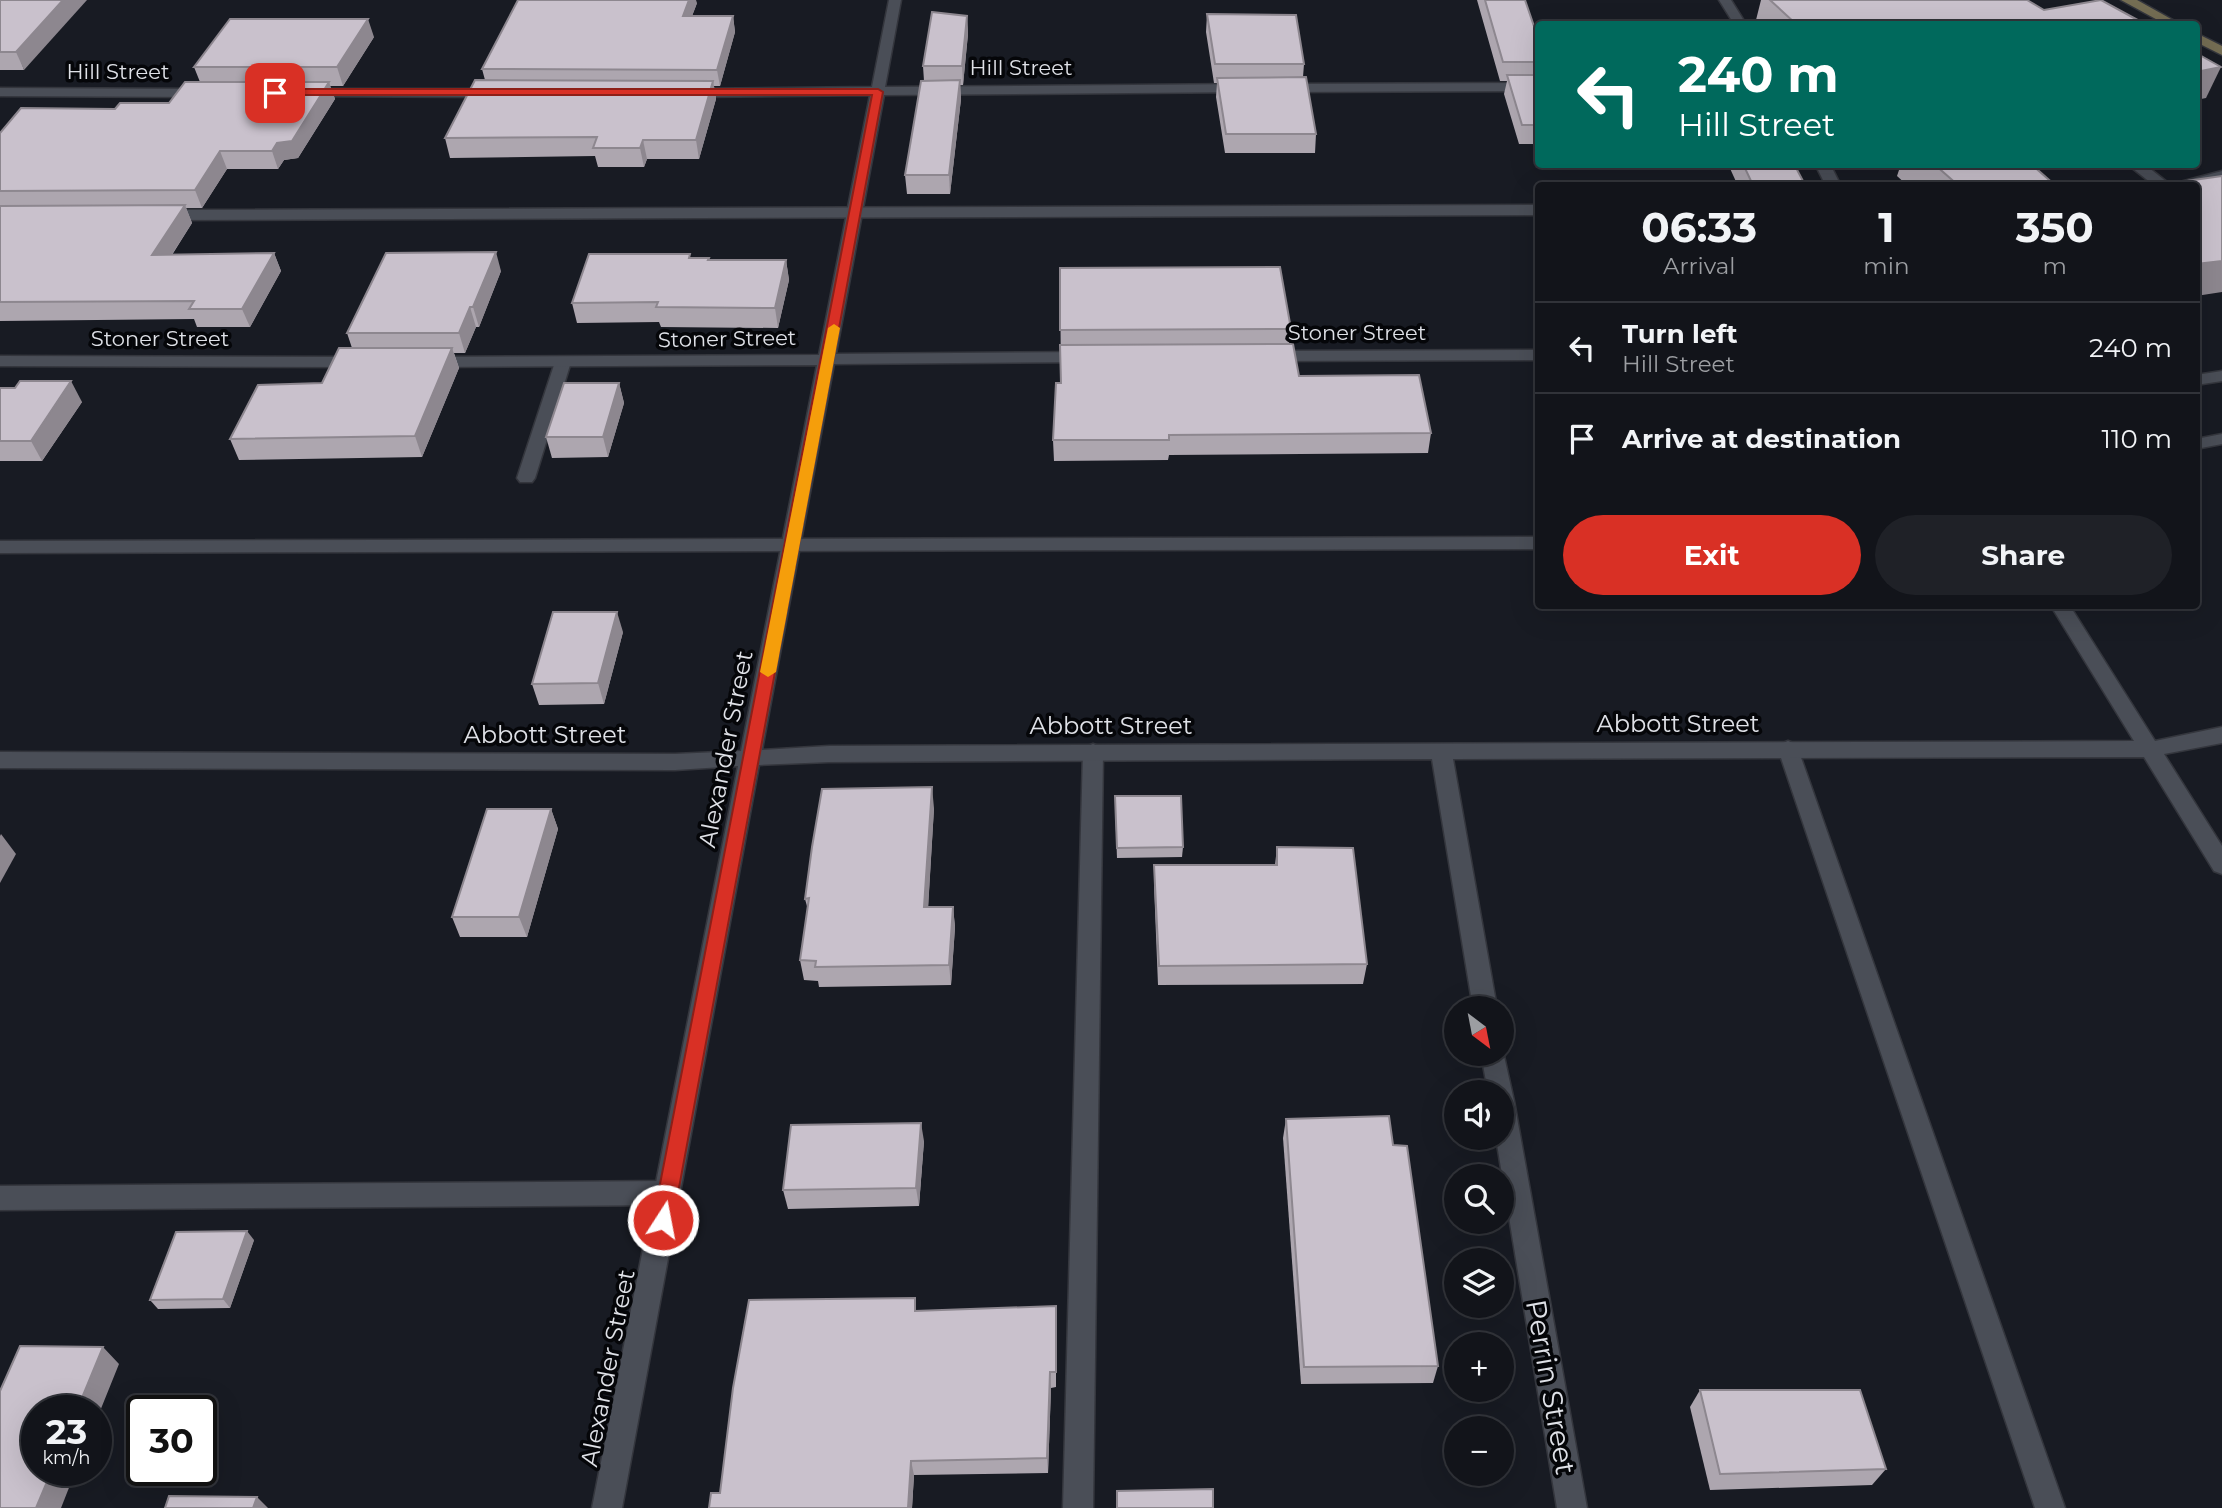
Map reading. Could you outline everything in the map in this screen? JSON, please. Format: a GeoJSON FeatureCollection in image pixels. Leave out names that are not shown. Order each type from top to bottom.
{"type":"FeatureCollection","features":[{"type":"Feature","properties":{"kind":"main road"},"geometry":{"type":"LineString","coordinates":[[2127,0],[2168,21]]}},
{"type":"Feature","properties":{"kind":"main road"},"geometry":{"type":"LineString","coordinates":[[2200,39],[2222,51]]}},
{"type":"Feature","properties":{"kind":"street","name":"Alexander Street"},"geometry":{"type":"LineString","coordinates":[[607,1508],[895,0]]}},
{"type":"Feature","properties":{"kind":"street"},"geometry":{"type":"LineString","coordinates":[[1725,0],[1738,21]]}},
{"type":"Feature","properties":{"kind":"street","name":"Hill Street"},"geometry":{"type":"LineString","coordinates":[[672,93],[1535,87]]}},
{"type":"Feature","properties":{"kind":"street","name":"Hill Street"},"geometry":{"type":"LineString","coordinates":[[0,92],[224,93]]}},
{"type":"Feature","properties":{"kind":"street"},"geometry":{"type":"LineString","coordinates":[[294,93],[518,93]]}},
{"type":"Feature","properties":{"kind":"street"},"geometry":{"type":"LineString","coordinates":[[2140,168],[2159,182]]}},
{"type":"Feature","properties":{"kind":"street"},"geometry":{"type":"LineString","coordinates":[[2190,182],[2222,175]]}},
{"type":"Feature","properties":{"kind":"street"},"geometry":{"type":"LineString","coordinates":[[138,215],[1535,209]]}},
{"type":"Feature","properties":{"kind":"street","name":"Stoner Street"},"geometry":{"type":"LineString","coordinates":[[1247,356],[1535,355]]}},
{"type":"Feature","properties":{"kind":"street","name":"Stoner Street"},"geometry":{"type":"LineString","coordinates":[[412,362],[1109,357]]}},
{"type":"Feature","properties":{"kind":"street","name":"Stoner Street"},"geometry":{"type":"LineString","coordinates":[[0,361],[384,362]]}},
{"type":"Feature","properties":{"kind":"street"},"geometry":{"type":"LineString","coordinates":[[526,478],[563,362]]}},
{"type":"Feature","properties":{"kind":"street"},"geometry":{"type":"LineString","coordinates":[[2200,379],[2222,376]]}},
{"type":"Feature","properties":{"kind":"street"},"geometry":{"type":"LineString","coordinates":[[2200,443],[2222,439]]}},
{"type":"Feature","properties":{"kind":"street"},"geometry":{"type":"LineString","coordinates":[[0,547],[1535,543]]}},
{"type":"Feature","properties":{"kind":"street"},"geometry":{"type":"LineString","coordinates":[[2064,609],[2094,665],[2187,802],[2222,865]]}},
{"type":"Feature","properties":{"kind":"street","name":"Abbott Street"},"geometry":{"type":"LineString","coordinates":[[0,760],[675,762],[829,754],[2151,749],[2222,735]]}},
{"type":"Feature","properties":{"kind":"street"},"geometry":{"type":"LineString","coordinates":[[1788,749],[2050,1508]]}},
{"type":"Feature","properties":{"kind":"street"},"geometry":{"type":"LineString","coordinates":[[1441,751],[1483,996]]}},
{"type":"Feature","properties":{"kind":"street"},"geometry":{"type":"LineString","coordinates":[[1079,1508],[1093,752]]}},
{"type":"Feature","properties":{"kind":"street","name":"Perrin Street"},"geometry":{"type":"LineString","coordinates":[[1510,1150],[1572,1508]]}},
{"type":"Feature","properties":{"kind":"street"},"geometry":{"type":"LineString","coordinates":[[0,1198],[668,1193]]}},
{"type":"Feature","properties":{"kind":"building"},"geometry":{"type":"Polygon","coordinates":[[[0,0],[63,0],[16,52],[0,52],[0,0]]]}},
{"type":"Feature","properties":{"kind":"building"},"geometry":{"type":"Polygon","coordinates":[[[518,0],[689,0],[683,16],[733,16],[717,70],[482,69],[518,0]]]}},
{"type":"Feature","properties":{"kind":"building"},"geometry":{"type":"Polygon","coordinates":[[[1485,0],[1525,0],[1535,29],[1535,62],[1503,62],[1485,0]]]}},
{"type":"Feature","properties":{"kind":"building"},"geometry":{"type":"Polygon","coordinates":[[[1770,0],[2027,0],[2044,10],[2101,0],[2140,21],[1793,21],[1770,0]]]}},
{"type":"Feature","properties":{"kind":"building"},"geometry":{"type":"Polygon","coordinates":[[[932,12],[967,16],[962,66],[923,66],[932,12]]]}},
{"type":"Feature","properties":{"kind":"building"},"geometry":{"type":"Polygon","coordinates":[[[1207,14],[1296,15],[1304,64],[1215,64],[1207,14]]]}},
{"type":"Feature","properties":{"kind":"building"},"geometry":{"type":"Polygon","coordinates":[[[230,19],[368,19],[337,67],[194,67],[230,19]]]}},
{"type":"Feature","properties":{"kind":"building"},"geometry":{"type":"Polygon","coordinates":[[[2200,55],[2221,67],[2200,71],[2200,55]]]}},
{"type":"Feature","properties":{"kind":"building"},"geometry":{"type":"Polygon","coordinates":[[[1507,75],[1535,75],[1535,125],[1522,125],[1507,75]]]}},
{"type":"Feature","properties":{"kind":"building"},"geometry":{"type":"Polygon","coordinates":[[[1306,77],[1316,134],[1226,134],[1217,78],[1306,77]]]}},
{"type":"Feature","properties":{"kind":"building"},"geometry":{"type":"Polygon","coordinates":[[[475,80],[713,81],[696,140],[643,140],[640,148],[593,148],[597,137],[445,138],[475,80]]]}},
{"type":"Feature","properties":{"kind":"building"},"geometry":{"type":"Polygon","coordinates":[[[960,80],[949,175],[905,175],[921,81],[960,80]]]}},
{"type":"Feature","properties":{"kind":"building"},"geometry":{"type":"Polygon","coordinates":[[[185,82],[329,82],[292,141],[277,143],[272,151],[220,151],[195,190],[0,191],[0,133],[21,108],[115,109],[120,103],[169,103],[185,82]]]}},
{"type":"Feature","properties":{"kind":"building"},"geometry":{"type":"Polygon","coordinates":[[[1745,168],[1796,168],[1803,181],[1751,181],[1745,168]]]}},
{"type":"Feature","properties":{"kind":"building"},"geometry":{"type":"Polygon","coordinates":[[[1939,168],[2036,168],[2051,182],[1954,182],[1939,168]]]}},
{"type":"Feature","properties":{"kind":"building"},"geometry":{"type":"Polygon","coordinates":[[[2222,176],[2222,261],[2200,264],[2200,182],[2179,182],[2222,176]]]}},
{"type":"Feature","properties":{"kind":"building"},"geometry":{"type":"Polygon","coordinates":[[[185,205],[152,255],[274,253],[242,309],[189,309],[194,301],[0,302],[0,206],[185,205]]]}},
{"type":"Feature","properties":{"kind":"building"},"geometry":{"type":"Polygon","coordinates":[[[496,252],[459,333],[347,333],[386,253],[496,252]]]}},
{"type":"Feature","properties":{"kind":"building"},"geometry":{"type":"Polygon","coordinates":[[[589,254],[690,254],[689,258],[709,258],[708,260],[786,260],[775,308],[656,307],[658,302],[572,303],[589,254]]]}},
{"type":"Feature","properties":{"kind":"building"},"geometry":{"type":"Polygon","coordinates":[[[1280,267],[1291,329],[1060,330],[1060,268],[1280,267]]]}},
{"type":"Feature","properties":{"kind":"building"},"geometry":{"type":"Polygon","coordinates":[[[1293,344],[1299,376],[1419,375],[1431,433],[1169,435],[1169,440],[1053,440],[1056,383],[1061,383],[1060,345],[1293,344]]]}},
{"type":"Feature","properties":{"kind":"building"},"geometry":{"type":"Polygon","coordinates":[[[339,348],[452,348],[415,436],[230,439],[258,385],[322,383],[339,348]]]}},
{"type":"Feature","properties":{"kind":"building"},"geometry":{"type":"Polygon","coordinates":[[[20,381],[71,381],[31,441],[0,441],[0,388],[15,388],[20,381]]]}},
{"type":"Feature","properties":{"kind":"building"},"geometry":{"type":"Polygon","coordinates":[[[564,383],[619,383],[603,437],[546,437],[564,383]]]}},
{"type":"Feature","properties":{"kind":"building"},"geometry":{"type":"Polygon","coordinates":[[[553,612],[617,612],[598,683],[532,684],[553,612]]]}},
{"type":"Feature","properties":{"kind":"building"},"geometry":{"type":"Polygon","coordinates":[[[932,787],[924,907],[953,907],[949,965],[815,967],[816,961],[800,960],[809,898],[805,899],[822,789],[932,787]]]}},
{"type":"Feature","properties":{"kind":"building"},"geometry":{"type":"Polygon","coordinates":[[[1115,796],[1181,796],[1183,847],[1117,848],[1115,796]]]}},
{"type":"Feature","properties":{"kind":"building"},"geometry":{"type":"Polygon","coordinates":[[[487,809],[551,809],[519,917],[452,917],[487,809]]]}},
{"type":"Feature","properties":{"kind":"building"},"geometry":{"type":"Polygon","coordinates":[[[1277,847],[1353,848],[1367,964],[1159,966],[1154,865],[1277,865],[1277,847]]]}},
{"type":"Feature","properties":{"kind":"building"},"geometry":{"type":"Polygon","coordinates":[[[1389,1116],[1393,1145],[1407,1146],[1438,1366],[1304,1367],[1286,1119],[1389,1116]]]}},
{"type":"Feature","properties":{"kind":"building"},"geometry":{"type":"Polygon","coordinates":[[[921,1123],[916,1188],[783,1190],[791,1125],[921,1123]]]}},
{"type":"Feature","properties":{"kind":"building"},"geometry":{"type":"Polygon","coordinates":[[[247,1231],[223,1299],[150,1300],[176,1232],[247,1231]]]}},
{"type":"Feature","properties":{"kind":"building"},"geometry":{"type":"Polygon","coordinates":[[[915,1298],[915,1311],[1056,1306],[1056,1372],[1050,1372],[1047,1458],[911,1461],[908,1508],[709,1508],[711,1493],[720,1493],[733,1388],[749,1300],[915,1298]]]}},
{"type":"Feature","properties":{"kind":"building"},"geometry":{"type":"Polygon","coordinates":[[[20,1346],[103,1347],[83,1395],[21,1395],[21,1486],[45,1486],[36,1508],[0,1508],[0,1391],[20,1346]]]}},
{"type":"Feature","properties":{"kind":"building"},"geometry":{"type":"Polygon","coordinates":[[[1700,1390],[1860,1390],[1886,1469],[1720,1474],[1700,1390]]]}},
{"type":"Feature","properties":{"kind":"building"},"geometry":{"type":"Polygon","coordinates":[[[1213,1489],[1213,1508],[1117,1508],[1117,1491],[1213,1489]]]}},
{"type":"Feature","properties":{"kind":"building"},"geometry":{"type":"Polygon","coordinates":[[[169,1496],[257,1497],[253,1508],[165,1508],[169,1496]]]}},
{"type":"Feature","properties":{"kind":"slow traffic"},"geometry":{"type":"LineString","coordinates":[[768,672],[834,328]]}},
{"type":"Feature","properties":{"kind":"route"},"geometry":{"type":"LineString","coordinates":[[275,93],[878,92],[663,1220]]}}]}
